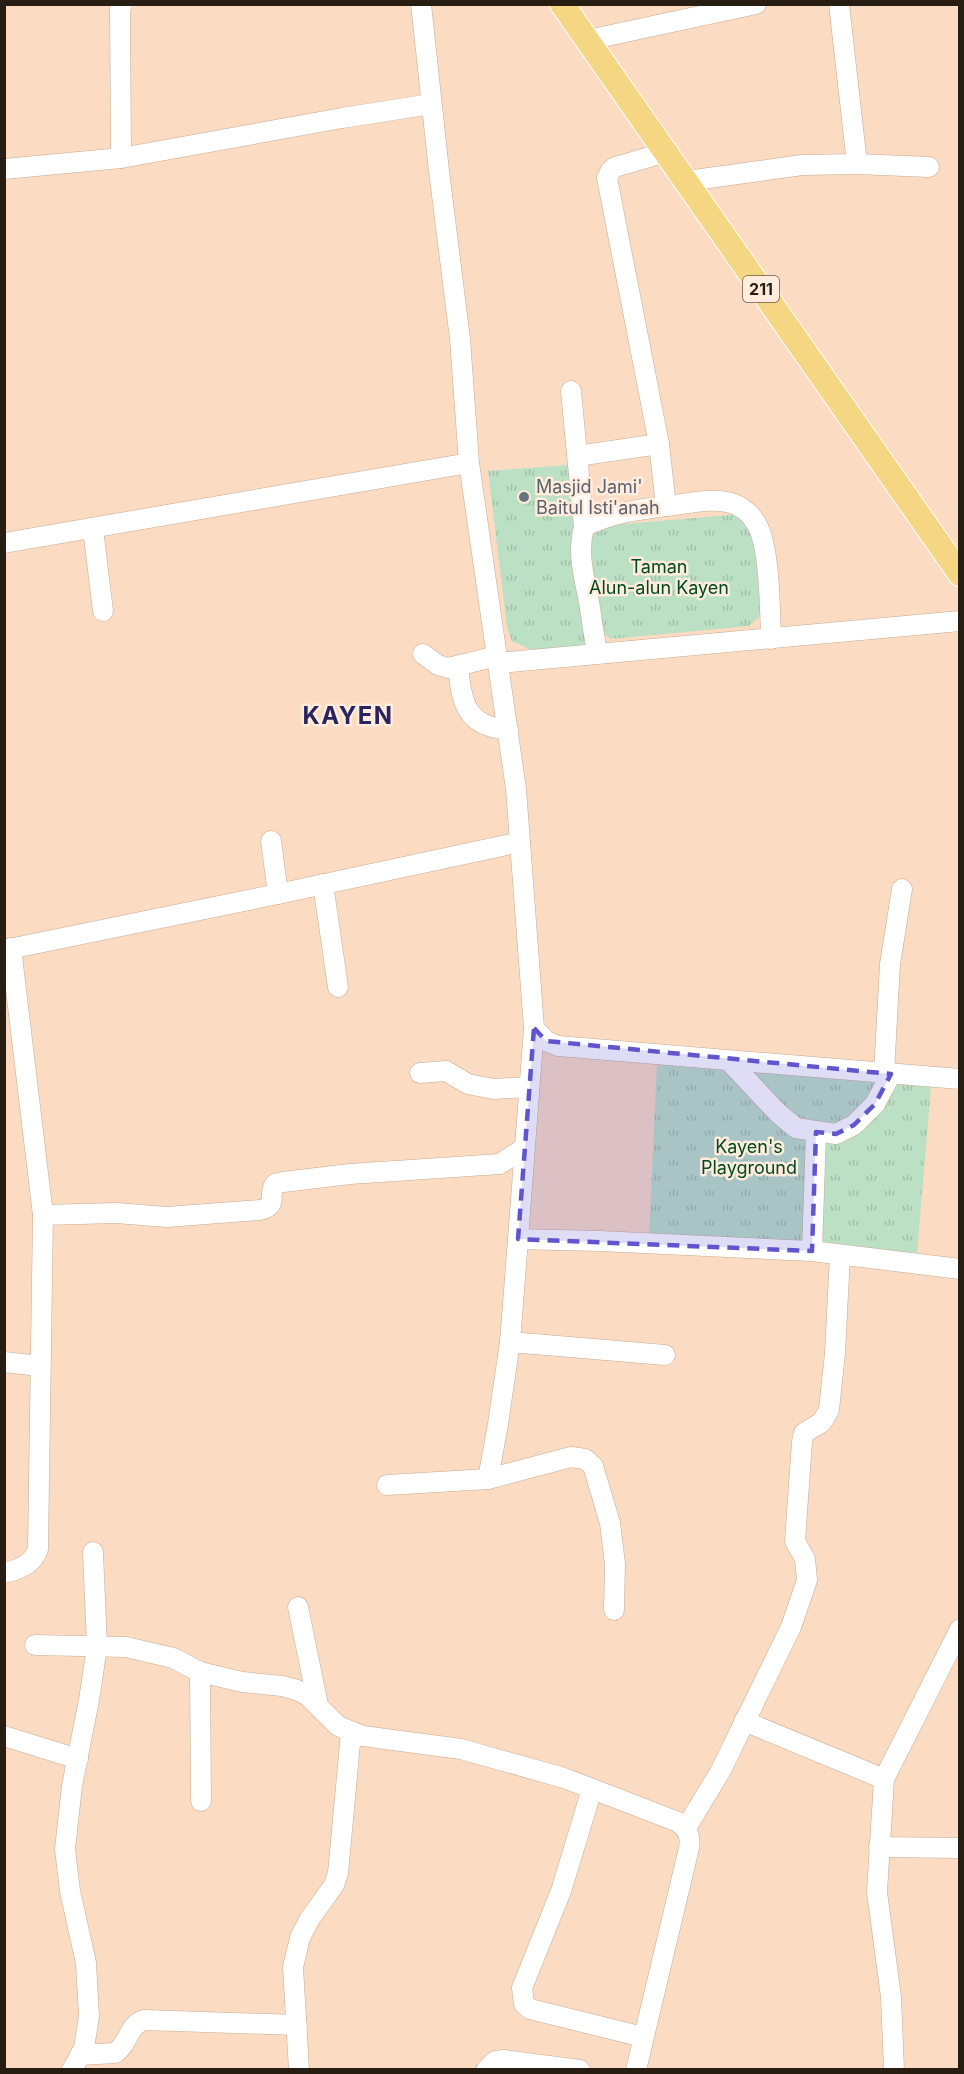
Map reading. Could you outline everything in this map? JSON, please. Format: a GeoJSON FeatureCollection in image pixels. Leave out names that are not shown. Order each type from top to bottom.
{"type":"FeatureCollection","features":[{"type":"Feature","properties":{"kind":"main road","name":"211"},"geometry":{"type":"LineString","coordinates":[[562,4],[960,574]]}},
{"type":"Feature","properties":{"kind":"street"},"geometry":{"type":"LineString","coordinates":[[121,158],[120,10],[122,4]]}},
{"type":"Feature","properties":{"kind":"street"},"geometry":{"type":"LineString","coordinates":[[421,4],[460,339],[469,463],[516,789],[534,1028],[510,1342],[488,1479]]}},
{"type":"Feature","properties":{"kind":"street"},"geometry":{"type":"LineString","coordinates":[[588,40],[756,4]]}},
{"type":"Feature","properties":{"kind":"street"},"geometry":{"type":"LineString","coordinates":[[840,4],[857,164]]}},
{"type":"Feature","properties":{"kind":"street"},"geometry":{"type":"LineString","coordinates":[[4,169],[121,158],[431,104]]}},
{"type":"Feature","properties":{"kind":"street"},"geometry":{"type":"LineString","coordinates":[[666,506],[659,444],[607,178],[610,170],[615,167],[667,152]]}},
{"type":"Feature","properties":{"kind":"street"},"geometry":{"type":"LineString","coordinates":[[687,181],[802,165],[857,164],[929,167]]}},
{"type":"Feature","properties":{"kind":"street"},"geometry":{"type":"LineString","coordinates":[[571,391],[584,527],[580,542],[581,561],[591,629],[598,653]]}},
{"type":"Feature","properties":{"kind":"street"},"geometry":{"type":"LineString","coordinates":[[577,456],[659,444]]}},
{"type":"Feature","properties":{"kind":"street"},"geometry":{"type":"LineString","coordinates":[[4,543],[469,463]]}},
{"type":"Feature","properties":{"kind":"street"},"geometry":{"type":"LineString","coordinates":[[584,527],[598,520],[629,512],[666,506],[713,502],[732,503],[747,511],[758,525],[764,540],[771,639]]}},
{"type":"Feature","properties":{"kind":"street"},"geometry":{"type":"LineString","coordinates":[[93,529],[103,611]]}},
{"type":"Feature","properties":{"kind":"street"},"geometry":{"type":"LineString","coordinates":[[423,654],[438,665],[448,668],[498,659],[771,639],[960,621]]}},
{"type":"Feature","properties":{"kind":"street"},"geometry":{"type":"LineString","coordinates":[[458,666],[460,691],[464,705],[491,729],[508,729]]}},
{"type":"Feature","properties":{"kind":"street"},"geometry":{"type":"LineString","coordinates":[[271,841],[278,894]]}},
{"type":"Feature","properties":{"kind":"street"},"geometry":{"type":"LineString","coordinates":[[4,1573],[25,1566],[33,1560],[38,1549],[43,1215],[8,949],[520,842]]}},
{"type":"Feature","properties":{"kind":"street"},"geometry":{"type":"LineString","coordinates":[[323,884],[338,987]]}},
{"type":"Feature","properties":{"kind":"street"},"geometry":{"type":"LineString","coordinates":[[729,1061],[796,1128],[836,1134],[854,1125],[875,1104],[887,1073],[890,964],[902,889]]}},
{"type":"Feature","properties":{"kind":"street"},"geometry":{"type":"LineString","coordinates":[[534,1028],[546,1041],[558,1046],[960,1079]]}},
{"type":"Feature","properties":{"kind":"street"},"geometry":{"type":"LineString","coordinates":[[420,1073],[446,1071],[468,1084],[493,1089],[529,1086]]}},
{"type":"Feature","properties":{"kind":"street"},"geometry":{"type":"LineString","coordinates":[[812,1251],[816,1132]]}},
{"type":"Feature","properties":{"kind":"street"},"geometry":{"type":"LineString","coordinates":[[43,1215],[116,1213],[166,1217],[260,1210],[268,1208],[271,1204],[272,1188],[275,1184],[283,1182],[350,1174],[500,1164],[524,1148]]}},
{"type":"Feature","properties":{"kind":"street"},"geometry":{"type":"LineString","coordinates":[[518,1239],[612,1241],[812,1251],[960,1269]]}},
{"type":"Feature","properties":{"kind":"street"},"geometry":{"type":"LineString","coordinates":[[686,1828],[720,1772],[791,1627],[807,1580],[805,1558],[795,1541],[802,1442],[804,1433],[822,1422],[829,1410],[835,1353],[840,1255]]}},
{"type":"Feature","properties":{"kind":"street"},"geometry":{"type":"LineString","coordinates":[[510,1342],[665,1355]]}},
{"type":"Feature","properties":{"kind":"street"},"geometry":{"type":"LineString","coordinates":[[4,1362],[40,1366]]}},
{"type":"Feature","properties":{"kind":"street"},"geometry":{"type":"LineString","coordinates":[[387,1485],[488,1479],[572,1457],[585,1459],[593,1466],[610,1523],[615,1564],[614,1610]]}},
{"type":"Feature","properties":{"kind":"street"},"geometry":{"type":"LineString","coordinates":[[76,2062],[84,2049],[89,2016],[86,1963],[70,1891],[65,1849],[72,1786],[98,1647],[93,1552]]}},
{"type":"Feature","properties":{"kind":"street"},"geometry":{"type":"LineString","coordinates":[[298,1607],[318,1705]]}},
{"type":"Feature","properties":{"kind":"street"},"geometry":{"type":"LineString","coordinates":[[894,2070],[891,1997],[877,1892],[884,1779],[960,1629]]}},
{"type":"Feature","properties":{"kind":"street"},"geometry":{"type":"LineString","coordinates":[[35,1646],[126,1647],[173,1658],[200,1672],[242,1682],[297,1690],[308,1696],[338,1726],[351,1733],[461,1749],[564,1778],[678,1822],[686,1828],[690,1837],[689,1848],[636,2070]]}},
{"type":"Feature","properties":{"kind":"street"},"geometry":{"type":"LineString","coordinates":[[200,1672],[201,1801]]}},
{"type":"Feature","properties":{"kind":"street"},"geometry":{"type":"LineString","coordinates":[[744,1721],[884,1779]]}},
{"type":"Feature","properties":{"kind":"street"},"geometry":{"type":"LineString","coordinates":[[299,2070],[293,1966],[300,1938],[309,1920],[334,1885],[338,1873],[351,1733]]}},
{"type":"Feature","properties":{"kind":"street"},"geometry":{"type":"LineString","coordinates":[[4,1736],[78,1759]]}},
{"type":"Feature","properties":{"kind":"street"},"geometry":{"type":"LineString","coordinates":[[592,1789],[561,1891],[522,1988],[522,1995],[524,2004],[531,2009],[643,2037]]}},
{"type":"Feature","properties":{"kind":"street"},"geometry":{"type":"LineString","coordinates":[[879,1847],[960,1848]]}},
{"type":"Feature","properties":{"kind":"street"},"geometry":{"type":"LineString","coordinates":[[76,2062],[115,2054],[124,2044],[130,2030],[136,2023],[144,2020],[297,2025]]}},
{"type":"Feature","properties":{"kind":"street"},"geometry":{"type":"LineString","coordinates":[[486,2070],[495,2061],[504,2060],[580,2070]]}},
{"type":"Feature","properties":{"kind":"highlighted area"},"geometry":{"type":"Polygon","coordinates":[[[534,1028],[546,1041],[891,1074],[875,1104],[854,1125],[836,1134],[816,1132],[812,1251],[518,1239],[534,1028]]]}},
{"type":"Feature","properties":{"kind":"green space"},"geometry":{"type":"Polygon","coordinates":[[[568,465],[586,627],[585,643],[579,648],[534,651],[512,641],[507,627],[488,471],[568,465]]]}},
{"type":"Feature","properties":{"kind":"green space","name":"Taman Alun-alun Kayen"},"geometry":{"type":"Polygon","coordinates":[[[742,514],[754,526],[762,614],[749,626],[611,639],[598,629],[590,537],[600,526],[742,514]]]}},
{"type":"Feature","properties":{"kind":"green space","name":"Kayen's Playground"},"geometry":{"type":"Polygon","coordinates":[[[657,1064],[931,1087],[917,1253],[649,1237],[657,1064]]]}},
{"type":"Feature","properties":{"kind":"place","name":"Masjid Jami' Baitul Isti'anah"},"geometry":{"type":"Point","coordinates":[524,497]}},
{"type":"Feature","properties":{"kind":"district","name":"KAYEN"},"geometry":{"type":"Point","coordinates":[348,716]}}]}
